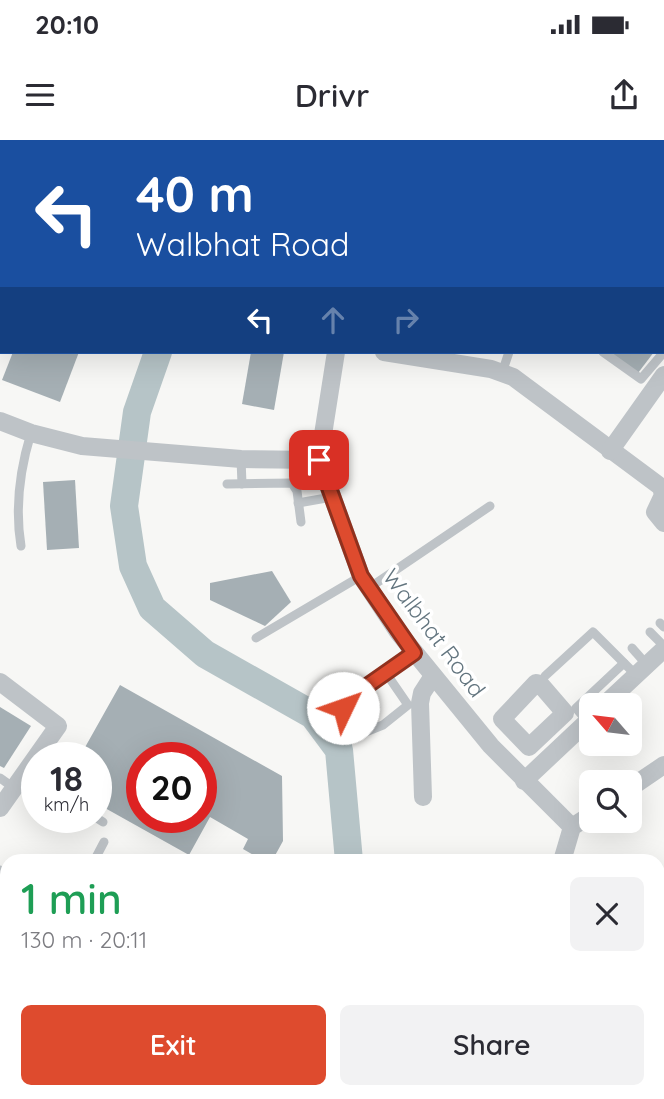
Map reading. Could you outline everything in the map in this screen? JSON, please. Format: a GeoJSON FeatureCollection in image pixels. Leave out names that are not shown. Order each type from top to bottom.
{"type":"FeatureCollection","features":[{"type":"Feature","properties":{"kind":"street","name":"Walbhat Road"},"geometry":{"type":"LineString","coordinates":[[336,354],[319,460],[365,582],[414,653],[491,746],[572,827]]}},
{"type":"Feature","properties":{"kind":"street"},"geometry":{"type":"LineString","coordinates":[[395,354],[513,377],[661,487],[663,495],[655,512],[664,523]]}},
{"type":"Feature","properties":{"kind":"street"},"geometry":{"type":"LineString","coordinates":[[610,451],[664,375]]}},
{"type":"Feature","properties":{"kind":"street"},"geometry":{"type":"LineString","coordinates":[[0,421],[31,433],[82,446],[241,459],[319,460]]}},
{"type":"Feature","properties":{"kind":"street"},"geometry":{"type":"LineString","coordinates":[[614,693],[636,668],[664,648]]}},
{"type":"Feature","properties":{"kind":"street"},"geometry":{"type":"LineString","coordinates":[[423,797],[420,713],[422,693],[433,676]]}},
{"type":"Feature","properties":{"kind":"street"},"geometry":{"type":"LineString","coordinates":[[0,682],[58,726],[0,808]]}},
{"type":"Feature","properties":{"kind":"street"},"geometry":{"type":"LineString","coordinates":[[491,746],[510,729]]}},
{"type":"Feature","properties":{"kind":"street"},"geometry":{"type":"LineString","coordinates":[[524,781],[579,729]]}},
{"type":"Feature","properties":{"kind":"street"},"geometry":{"type":"LineString","coordinates":[[642,780],[664,765]]}},
{"type":"Feature","properties":{"kind":"street"},"geometry":{"type":"LineString","coordinates":[[564,854],[572,827],[579,822]]}},
{"type":"Feature","properties":{"kind":"lane"},"geometry":{"type":"LineString","coordinates":[[502,373],[508,354]]}},
{"type":"Feature","properties":{"kind":"lane"},"geometry":{"type":"LineString","coordinates":[[606,354],[641,379],[662,354]]}},
{"type":"Feature","properties":{"kind":"lane"},"geometry":{"type":"LineString","coordinates":[[21,546],[18,526],[22,467],[31,433]]}},
{"type":"Feature","properties":{"kind":"lane"},"geometry":{"type":"LineString","coordinates":[[241,459],[242,484]]}},
{"type":"Feature","properties":{"kind":"lane"},"geometry":{"type":"LineString","coordinates":[[227,484],[292,483],[295,486],[301,522]]}},
{"type":"Feature","properties":{"kind":"lane"},"geometry":{"type":"LineString","coordinates":[[298,503],[332,497]]}},
{"type":"Feature","properties":{"kind":"lane"},"geometry":{"type":"LineString","coordinates":[[256,638],[365,582],[490,506]]}},
{"type":"Feature","properties":{"kind":"lane"},"geometry":{"type":"LineString","coordinates":[[545,676],[591,632],[596,633],[636,668]]}},
{"type":"Feature","properties":{"kind":"lane"},"geometry":{"type":"LineString","coordinates":[[650,632],[664,648]]}},
{"type":"Feature","properties":{"kind":"lane"},"geometry":{"type":"LineString","coordinates":[[632,648],[636,668]]}},
{"type":"Feature","properties":{"kind":"lane"},"geometry":{"type":"LineString","coordinates":[[386,673],[408,705],[383,724],[363,733],[343,708],[344,702],[414,653]]}},
{"type":"Feature","properties":{"kind":"lane"},"geometry":{"type":"LineString","coordinates":[[598,693],[636,668]]}},
{"type":"Feature","properties":{"kind":"lane"},"geometry":{"type":"LineString","coordinates":[[98,854],[104,842]]}},
{"type":"Feature","properties":{"kind":"building"},"geometry":{"type":"Polygon","coordinates":[[[12,354],[78,354],[60,402],[2,380],[12,354]]]}},
{"type":"Feature","properties":{"kind":"building"},"geometry":{"type":"Polygon","coordinates":[[[251,354],[284,354],[274,410],[242,404],[251,354]]]}},
{"type":"Feature","properties":{"kind":"building"},"geometry":{"type":"Polygon","coordinates":[[[611,354],[652,354],[638,373],[611,354]]]}},
{"type":"Feature","properties":{"kind":"building"},"geometry":{"type":"Polygon","coordinates":[[[75,480],[79,548],[47,550],[43,482],[75,480]]]}},
{"type":"Feature","properties":{"kind":"building"},"geometry":{"type":"Polygon","coordinates":[[[272,571],[291,602],[265,626],[210,600],[210,583],[272,571]]]}},
{"type":"Feature","properties":{"kind":"building"},"geometry":{"type":"Polygon","coordinates":[[[120,685],[282,776],[283,841],[276,854],[252,854],[243,849],[248,839],[217,821],[217,742],[126,742],[126,820],[112,812],[112,742],[88,742],[120,685]]]}},
{"type":"Feature","properties":{"kind":"building"},"geometry":{"type":"Polygon","coordinates":[[[0,707],[31,726],[4,768],[0,766],[0,707]]]}},
{"type":"Feature","properties":{"kind":"building"},"geometry":{"type":"Polygon","coordinates":[[[150,833],[201,833],[187,854],[150,833]]]}},
{"type":"Feature","properties":{"kind":"waterway"},"geometry":{"type":"LineString","coordinates":[[157,354],[137,412],[124,506],[133,566],[152,608],[205,654],[313,715],[339,750],[348,854]]}},
{"type":"Feature","properties":{"kind":"route"},"geometry":{"type":"LineString","coordinates":[[319,460],[361,576],[414,653],[344,702],[343,708]]}}]}
